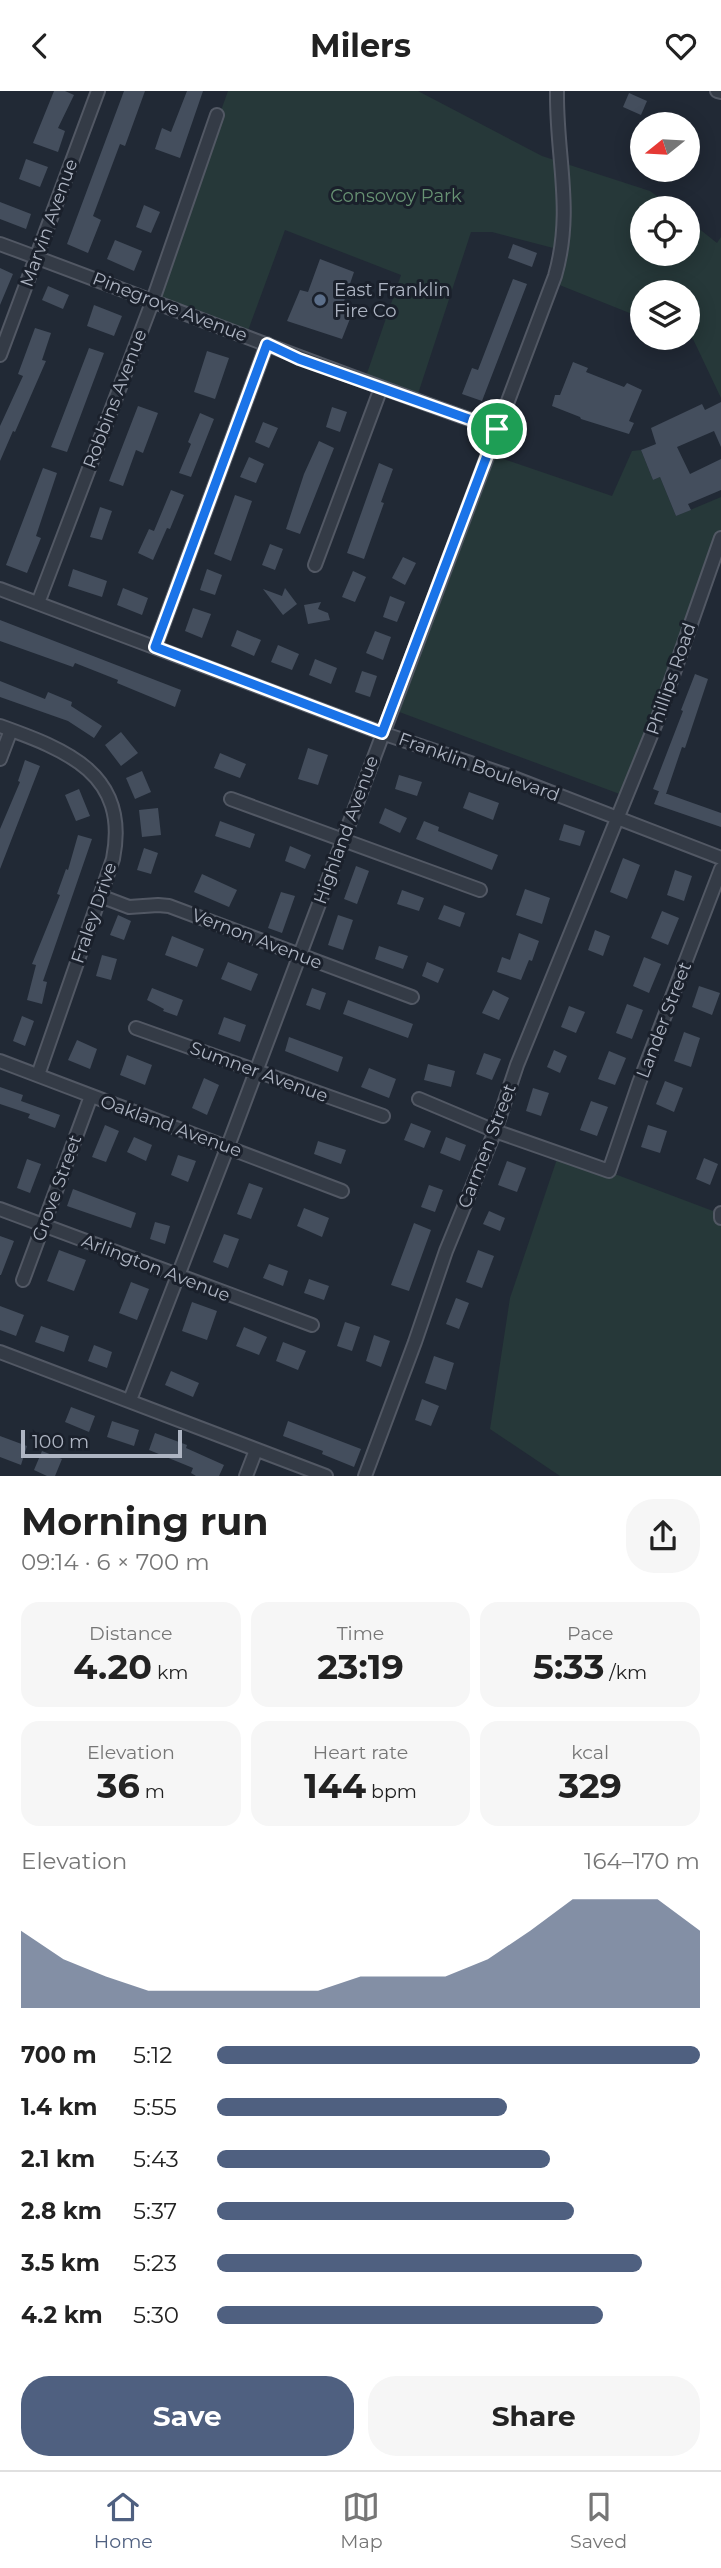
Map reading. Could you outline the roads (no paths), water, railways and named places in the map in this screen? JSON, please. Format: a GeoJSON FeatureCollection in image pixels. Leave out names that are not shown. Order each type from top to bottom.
{"type":"FeatureCollection","features":[{"type":"Feature","properties":{"kind":"street","name":"Marvin Avenue"},"geometry":{"type":"LineString","coordinates":[[0,355],[98,91]]}},
{"type":"Feature","properties":{"kind":"street","name":"Highland Avenue"},"geometry":{"type":"LineString","coordinates":[[130,1400],[561,257],[565,202],[556,120],[557,91]]}},
{"type":"Feature","properties":{"kind":"street","name":"Robbins Avenue"},"geometry":{"type":"LineString","coordinates":[[38,603],[153,300],[217,115]]}},
{"type":"Feature","properties":{"kind":"street","name":"Pinegrove Avenue"},"geometry":{"type":"LineString","coordinates":[[0,244],[153,300],[299,359],[497,429]]}},
{"type":"Feature","properties":{"kind":"street"},"geometry":{"type":"LineString","coordinates":[[155,647],[267,344]]}},
{"type":"Feature","properties":{"kind":"street"},"geometry":{"type":"LineString","coordinates":[[315,565],[380,388]]}},
{"type":"Feature","properties":{"kind":"street","name":"Phillips Road"},"geometry":{"type":"LineString","coordinates":[[617,819],[658,718],[721,538]]}},
{"type":"Feature","properties":{"kind":"street","name":"Franklin Boulevard"},"geometry":{"type":"LineString","coordinates":[[0,589],[382,733],[506,775],[721,859]]}},
{"type":"Feature","properties":{"kind":"street"},"geometry":{"type":"LineString","coordinates":[[0,759],[6,728]]}},
{"type":"Feature","properties":{"kind":"street","name":"Fraley Drive"},"geometry":{"type":"LineString","coordinates":[[6,728],[57,747],[73,756],[94,775],[110,799],[116,822],[116,842],[100,896],[38,1075]]}},
{"type":"Feature","properties":{"kind":"street"},"geometry":{"type":"LineString","coordinates":[[231,799],[480,890]]}},
{"type":"Feature","properties":{"kind":"street","name":"Carmen Street"},"geometry":{"type":"LineString","coordinates":[[365,1476],[446,1251],[495,1131],[517,1065],[617,819]]}},
{"type":"Feature","properties":{"kind":"street","name":"Lander Street"},"geometry":{"type":"LineString","coordinates":[[495,1131],[609,1171],[639,1083],[721,869]]}},
{"type":"Feature","properties":{"kind":"street","name":"Vernon Avenue"},"geometry":{"type":"LineString","coordinates":[[100,896],[129,908],[158,905],[169,907],[412,997]]}},
{"type":"Feature","properties":{"kind":"street","name":"Sumner Avenue"},"geometry":{"type":"LineString","coordinates":[[136,1028],[383,1116]]}},
{"type":"Feature","properties":{"kind":"street","name":"Oakland Avenue"},"geometry":{"type":"LineString","coordinates":[[0,1061],[342,1191]]}},
{"type":"Feature","properties":{"kind":"street","name":"Grove Street"},"geometry":{"type":"LineString","coordinates":[[23,1280],[91,1096]]}},
{"type":"Feature","properties":{"kind":"street"},"geometry":{"type":"LineString","coordinates":[[419,1099],[495,1131]]}},
{"type":"Feature","properties":{"kind":"street","name":"Arlington Avenue"},"geometry":{"type":"LineString","coordinates":[[0,1209],[312,1325]]}},
{"type":"Feature","properties":{"kind":"street"},"geometry":{"type":"LineString","coordinates":[[0,1352],[326,1476]]}},
{"type":"Feature","properties":{"kind":"street"},"geometry":{"type":"LineString","coordinates":[[246,1476],[256,1450]]}},
{"type":"Feature","properties":{"kind":"place","name":"East Franklin Fire Co"},"geometry":{"type":"Point","coordinates":[320,300]}},
{"type":"Feature","properties":{"kind":"park label","name":"Consovoy Park"},"geometry":{"type":"Point","coordinates":[396,196]}}]}
